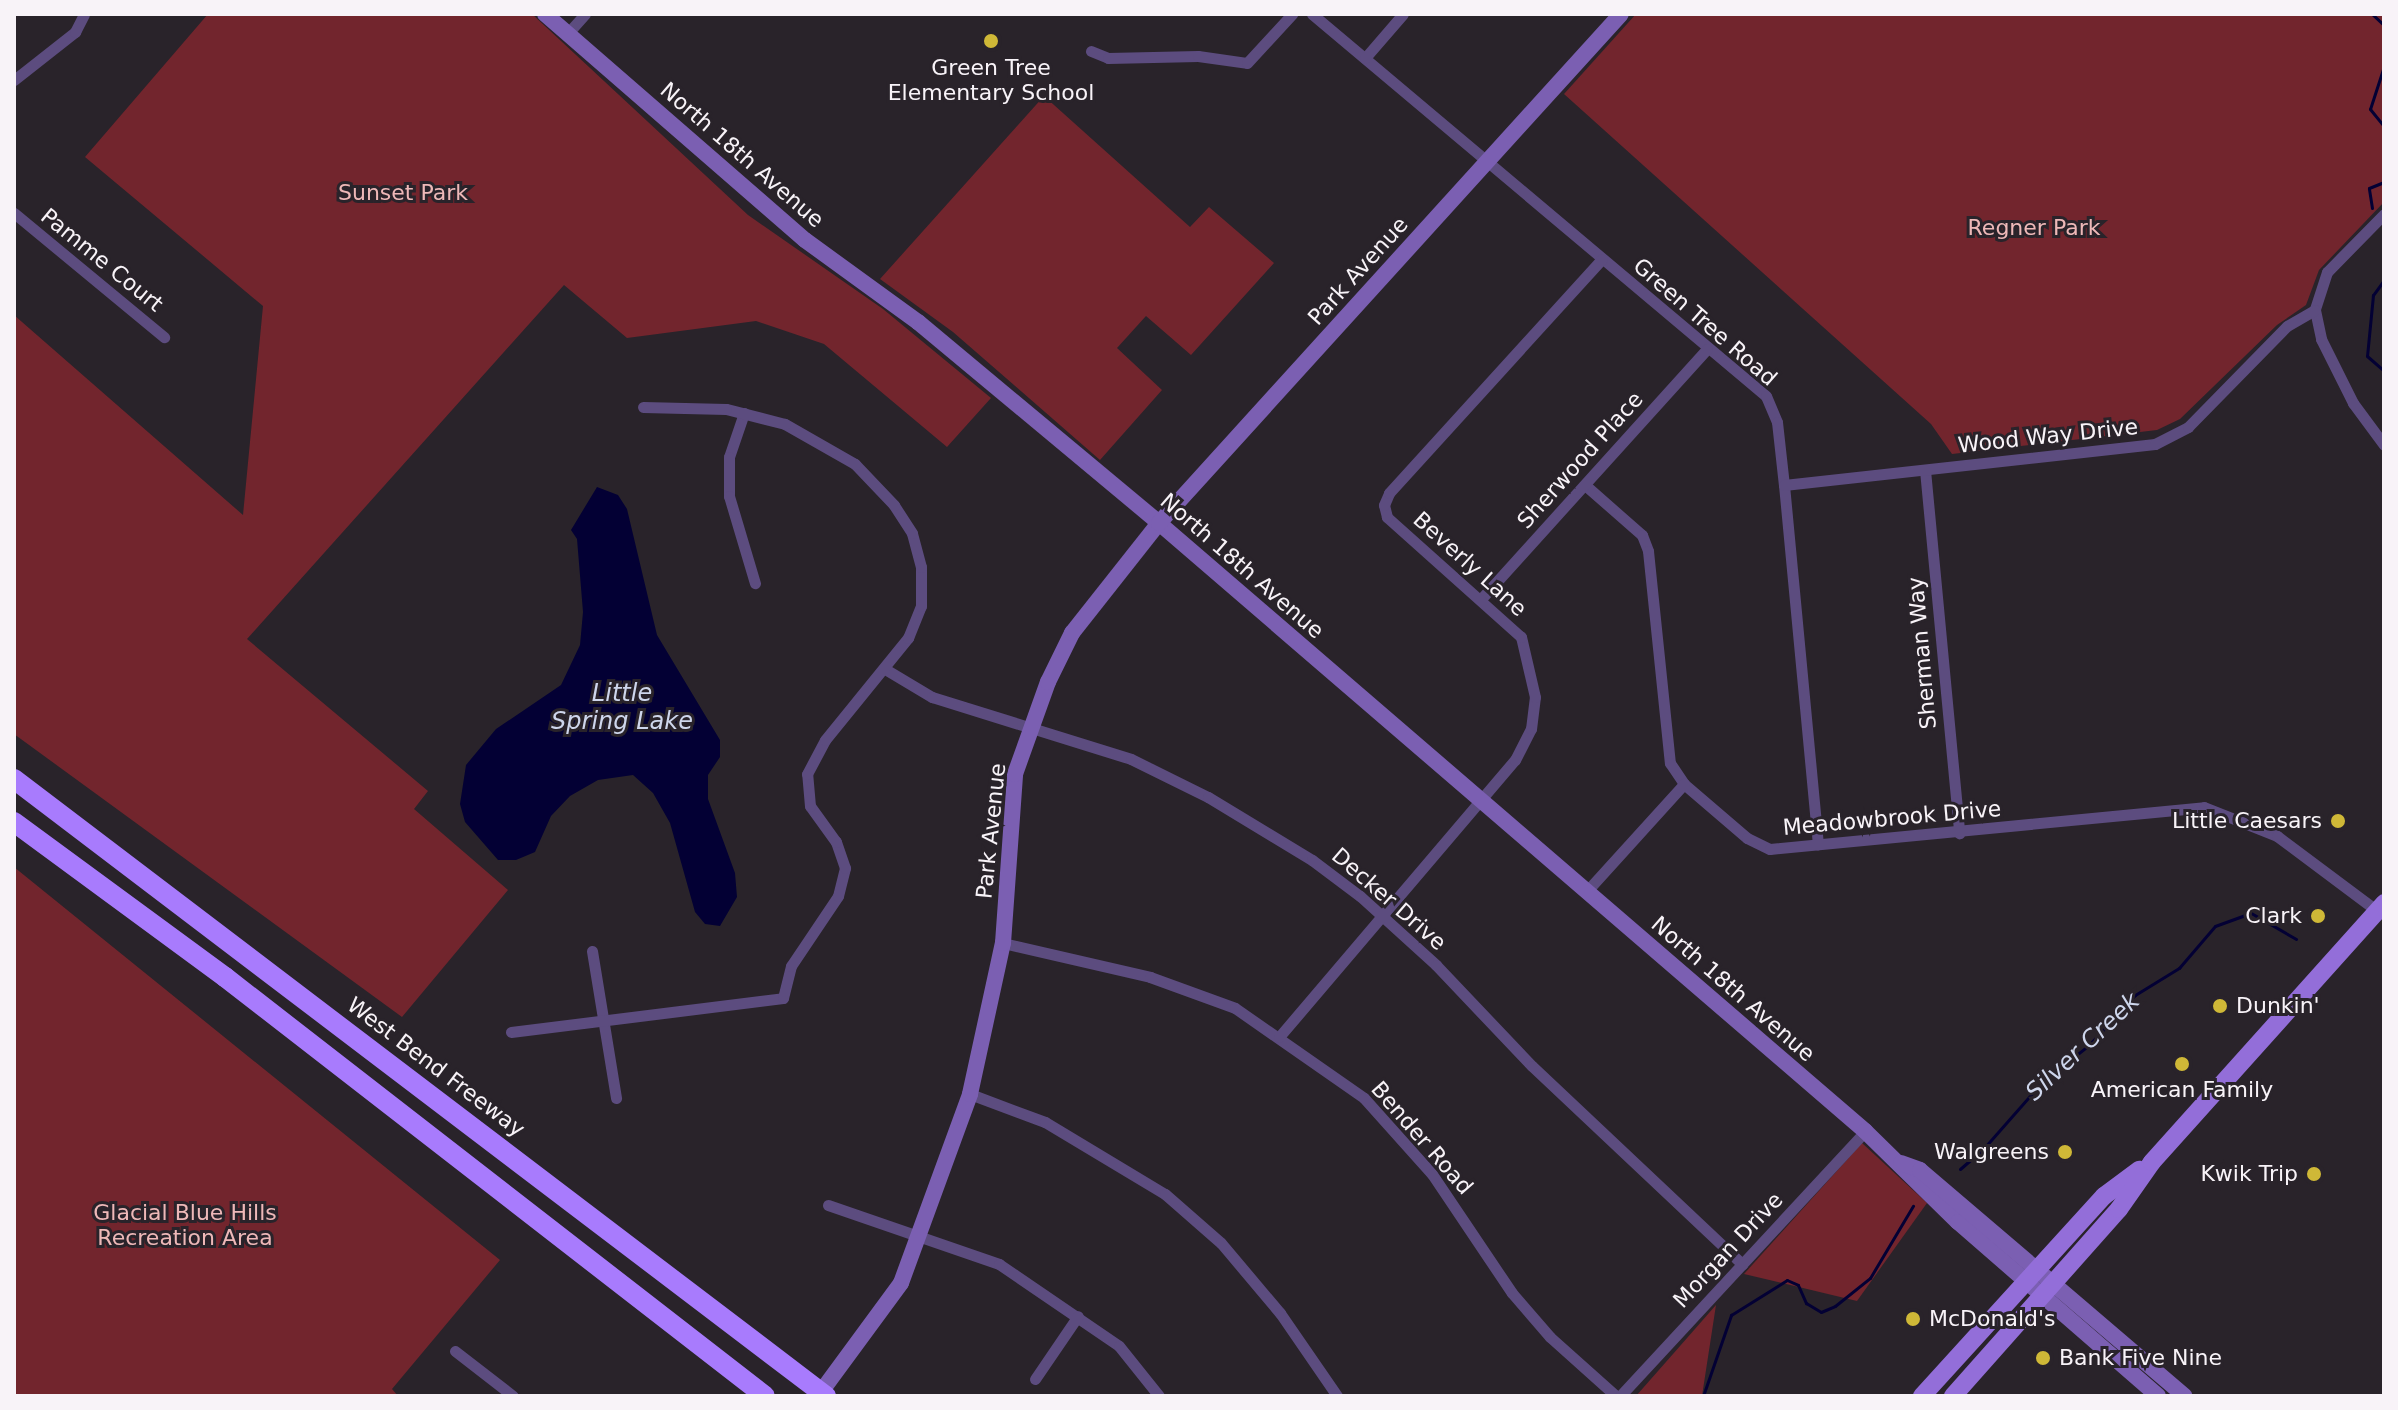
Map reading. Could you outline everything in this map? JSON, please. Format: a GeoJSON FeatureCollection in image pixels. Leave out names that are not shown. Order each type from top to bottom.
{"type":"FeatureCollection","features":[{"type":"Feature","properties":{"kind":"highway","name":"West Bend Freeway"},"geometry":{"type":"LineString","coordinates":[[14,779],[826,1396]]}},
{"type":"Feature","properties":{"kind":"highway"},"geometry":{"type":"LineString","coordinates":[[14,822],[225,977],[765,1396]]}},
{"type":"Feature","properties":{"kind":"main road"},"geometry":{"type":"LineString","coordinates":[[1953,1396],[2119,1209],[2152,1162],[2382,910]]}},
{"type":"Feature","properties":{"kind":"main road"},"geometry":{"type":"LineString","coordinates":[[1922,1396],[2104,1196],[2152,1162]]}},
{"type":"Feature","properties":{"kind":"street"},"geometry":{"type":"LineString","coordinates":[[14,80],[75,32],[84,14]]}},
{"type":"Feature","properties":{"kind":"street","name":"North 18th Avenue"},"geometry":{"type":"LineString","coordinates":[[545,14],[805,240],[918,322],[1159,523],[1901,1163],[1920,1170],[2158,1396]]}},
{"type":"Feature","properties":{"kind":"street"},"geometry":{"type":"LineString","coordinates":[[568,33],[585,14]]}},
{"type":"Feature","properties":{"kind":"street"},"geometry":{"type":"LineString","coordinates":[[1091,51],[1108,58],[1198,56],[1247,63],[1292,14]]}},
{"type":"Feature","properties":{"kind":"street","name":"Green Tree Road"},"geometry":{"type":"LineString","coordinates":[[1312,14],[1766,396],[1777,422],[1818,844]]}},
{"type":"Feature","properties":{"kind":"street"},"geometry":{"type":"LineString","coordinates":[[1365,58],[1403,14]]}},
{"type":"Feature","properties":{"kind":"street","name":"Park Avenue"},"geometry":{"type":"LineString","coordinates":[[818,1396],[901,1283],[922,1235],[970,1094],[1003,943],[1015,774],[1029,731],[1072,633],[1159,523],[1621,14]]}},
{"type":"Feature","properties":{"kind":"street","name":"Pamme Court"},"geometry":{"type":"LineString","coordinates":[[14,213],[164,337]]}},
{"type":"Feature","properties":{"kind":"street"},"geometry":{"type":"LineString","coordinates":[[2384,214],[2327,272],[2315,310],[2321,339],[2353,403],[2384,445]]}},
{"type":"Feature","properties":{"kind":"street","name":"Beverly Lane"},"geometry":{"type":"LineString","coordinates":[[1279,1037],[1515,760],[1531,729],[1535,697],[1521,637],[1387,517],[1384,505],[1389,493],[1602,259]]}},
{"type":"Feature","properties":{"kind":"street","name":"Wood Way Drive"},"geometry":{"type":"LineString","coordinates":[[1784,485],[2155,444],[2188,427],[2287,326],[2315,310]]}},
{"type":"Feature","properties":{"kind":"street","name":"Sherwood Place"},"geometry":{"type":"LineString","coordinates":[[1481,599],[1707,349]]}},
{"type":"Feature","properties":{"kind":"street"},"geometry":{"type":"LineString","coordinates":[[511,1032],[783,998],[791,966],[838,896],[845,868],[836,842],[810,806],[807,774],[825,740],[908,638],[921,606],[921,567],[912,533],[894,505],[855,464],[785,424],[744,413],[643,407]]}},
{"type":"Feature","properties":{"kind":"street"},"geometry":{"type":"LineString","coordinates":[[744,413],[729,457],[729,496],[755,583]]}},
{"type":"Feature","properties":{"kind":"street","name":"Sherman Way"},"geometry":{"type":"LineString","coordinates":[[1925,470],[1959,833]]}},
{"type":"Feature","properties":{"kind":"street","name":"Meadowbrook Drive"},"geometry":{"type":"LineString","coordinates":[[1585,485],[1642,535],[1648,551],[1663,735],[1670,763],[1684,784],[1747,838],[1770,849],[2204,807],[2277,836],[2382,910]]}},
{"type":"Feature","properties":{"kind":"street","name":"Decker Drive"},"geometry":{"type":"LineString","coordinates":[[885,669],[932,697],[1029,731],[1131,759],[1208,797],[1312,860],[1383,917],[1742,1264]]}},
{"type":"Feature","properties":{"kind":"street"},"geometry":{"type":"LineString","coordinates":[[1586,892],[1684,784]]}},
{"type":"Feature","properties":{"kind":"street","name":"Bender Road"},"geometry":{"type":"LineString","coordinates":[[1003,943],[1150,977],[1235,1008],[1364,1098],[1432,1174],[1512,1293],[1550,1337],[1618,1396]]}},
{"type":"Feature","properties":{"kind":"street"},"geometry":{"type":"LineString","coordinates":[[592,951],[616,1098]]}},
{"type":"Feature","properties":{"kind":"street"},"geometry":{"type":"LineString","coordinates":[[970,1094],[1045,1122],[1165,1194],[1221,1243],[1280,1313],[1337,1396]]}},
{"type":"Feature","properties":{"kind":"street","name":"Morgan Drive"},"geometry":{"type":"LineString","coordinates":[[1618,1396],[1865,1131]]}},
{"type":"Feature","properties":{"kind":"street"},"geometry":{"type":"LineString","coordinates":[[828,1205],[999,1264],[1119,1346],[1159,1396]]}},
{"type":"Feature","properties":{"kind":"street","name":"North 18th Avenue"},"geometry":{"type":"LineString","coordinates":[[2048,1290],[2185,1396]]}},
{"type":"Feature","properties":{"kind":"street"},"geometry":{"type":"LineString","coordinates":[[1035,1379],[1078,1316]]}},
{"type":"Feature","properties":{"kind":"street"},"geometry":{"type":"LineString","coordinates":[[455,1351],[513,1396]]}},
{"type":"Feature","properties":{"kind":"green space","name":"Sunset Park"},"geometry":{"type":"Polygon","coordinates":[[[208,14],[532,14],[748,215],[883,309],[991,398],[947,447],[824,344],[756,321],[627,338],[564,285],[247,639],[428,791],[414,809],[508,890],[402,1017],[14,734],[14,315],[243,515],[263,306],[85,157],[208,14]]]}},
{"type":"Feature","properties":{"kind":"green space","name":"Regner Park"},"geometry":{"type":"Polygon","coordinates":[[[1636,14],[2384,14],[2384,202],[2319,270],[2306,305],[2277,325],[2180,419],[2157,430],[1952,454],[1931,424],[1564,94],[1636,14]]]}},
{"type":"Feature","properties":{"kind":"green space"},"geometry":{"type":"Polygon","coordinates":[[[1044,96],[1190,227],[1209,207],[1274,263],[1191,355],[1146,316],[1117,348],[1162,390],[1100,460],[953,332],[880,279],[1044,96]]]}},
{"type":"Feature","properties":{"kind":"green space","name":"Glacial Blue Hills Recreation Area"},"geometry":{"type":"Polygon","coordinates":[[[14,867],[500,1260],[392,1389],[398,1396],[14,1396],[14,867]]]}},
{"type":"Feature","properties":{"kind":"green space"},"geometry":{"type":"Polygon","coordinates":[[[1862,1143],[1927,1203],[1857,1301],[1744,1274],[1862,1143]]]}},
{"type":"Feature","properties":{"kind":"green space"},"geometry":{"type":"Polygon","coordinates":[[[1716,1305],[1702,1396],[1636,1396],[1673,1354],[1716,1305]]]}},
{"type":"Feature","properties":{"kind":"water","name":"Little Spring Lake"},"geometry":{"type":"Polygon","coordinates":[[[597,487],[618,495],[627,509],[657,635],[720,740],[720,757],[708,775],[708,799],[735,873],[737,897],[720,926],[705,924],[695,912],[670,823],[653,793],[633,775],[598,780],[570,796],[551,816],[535,852],[516,860],[498,860],[465,822],[460,804],[466,765],[496,729],[561,685],[580,645],[583,612],[577,539],[571,530],[597,487]]]}},
{"type":"Feature","properties":{"kind":"waterway","name":"Silver Creek"},"geometry":{"type":"LineString","coordinates":[[2372,14],[2384,25]]}},
{"type":"Feature","properties":{"kind":"waterway","name":"Silver Creek"},"geometry":{"type":"LineString","coordinates":[[2384,66],[2370,109],[2384,126]]}},
{"type":"Feature","properties":{"kind":"waterway","name":"Silver Creek"},"geometry":{"type":"LineString","coordinates":[[2372,208],[2369,188],[2384,182]]}},
{"type":"Feature","properties":{"kind":"waterway","name":"Silver Creek"},"geometry":{"type":"LineString","coordinates":[[2384,280],[2373,295],[2367,356],[2384,371]]}},
{"type":"Feature","properties":{"kind":"waterway","name":"Silver Creek"},"geometry":{"type":"LineString","coordinates":[[1960,1169],[1984,1148],[2042,1082],[2089,1045],[2135,995],[2179,968],[2215,926],[2251,913],[2296,939]]}},
{"type":"Feature","properties":{"kind":"waterway","name":"Silver Creek"},"geometry":{"type":"LineString","coordinates":[[1703,1396],[1731,1315],[1787,1280],[1798,1285],[1806,1303],[1821,1312],[1835,1306],[1870,1278],[1913,1206]]}},
{"type":"Feature","properties":{"kind":"place","name":"Green Tree Elementary School"},"geometry":{"type":"Point","coordinates":[991,41]}},
{"type":"Feature","properties":{"kind":"place","name":"Little Caesars"},"geometry":{"type":"Point","coordinates":[2338,821]}},
{"type":"Feature","properties":{"kind":"place","name":"Clark"},"geometry":{"type":"Point","coordinates":[2318,916]}},
{"type":"Feature","properties":{"kind":"place","name":"Dunkin'"},"geometry":{"type":"Point","coordinates":[2220,1006]}},
{"type":"Feature","properties":{"kind":"place","name":"American Family"},"geometry":{"type":"Point","coordinates":[2182,1064]}},
{"type":"Feature","properties":{"kind":"place","name":"Walgreens"},"geometry":{"type":"Point","coordinates":[2065,1152]}},
{"type":"Feature","properties":{"kind":"place","name":"Kwik Trip"},"geometry":{"type":"Point","coordinates":[2314,1174]}},
{"type":"Feature","properties":{"kind":"place","name":"McDonald's"},"geometry":{"type":"Point","coordinates":[1913,1319]}},
{"type":"Feature","properties":{"kind":"place","name":"Bank Five Nine"},"geometry":{"type":"Point","coordinates":[2043,1358]}}]}
